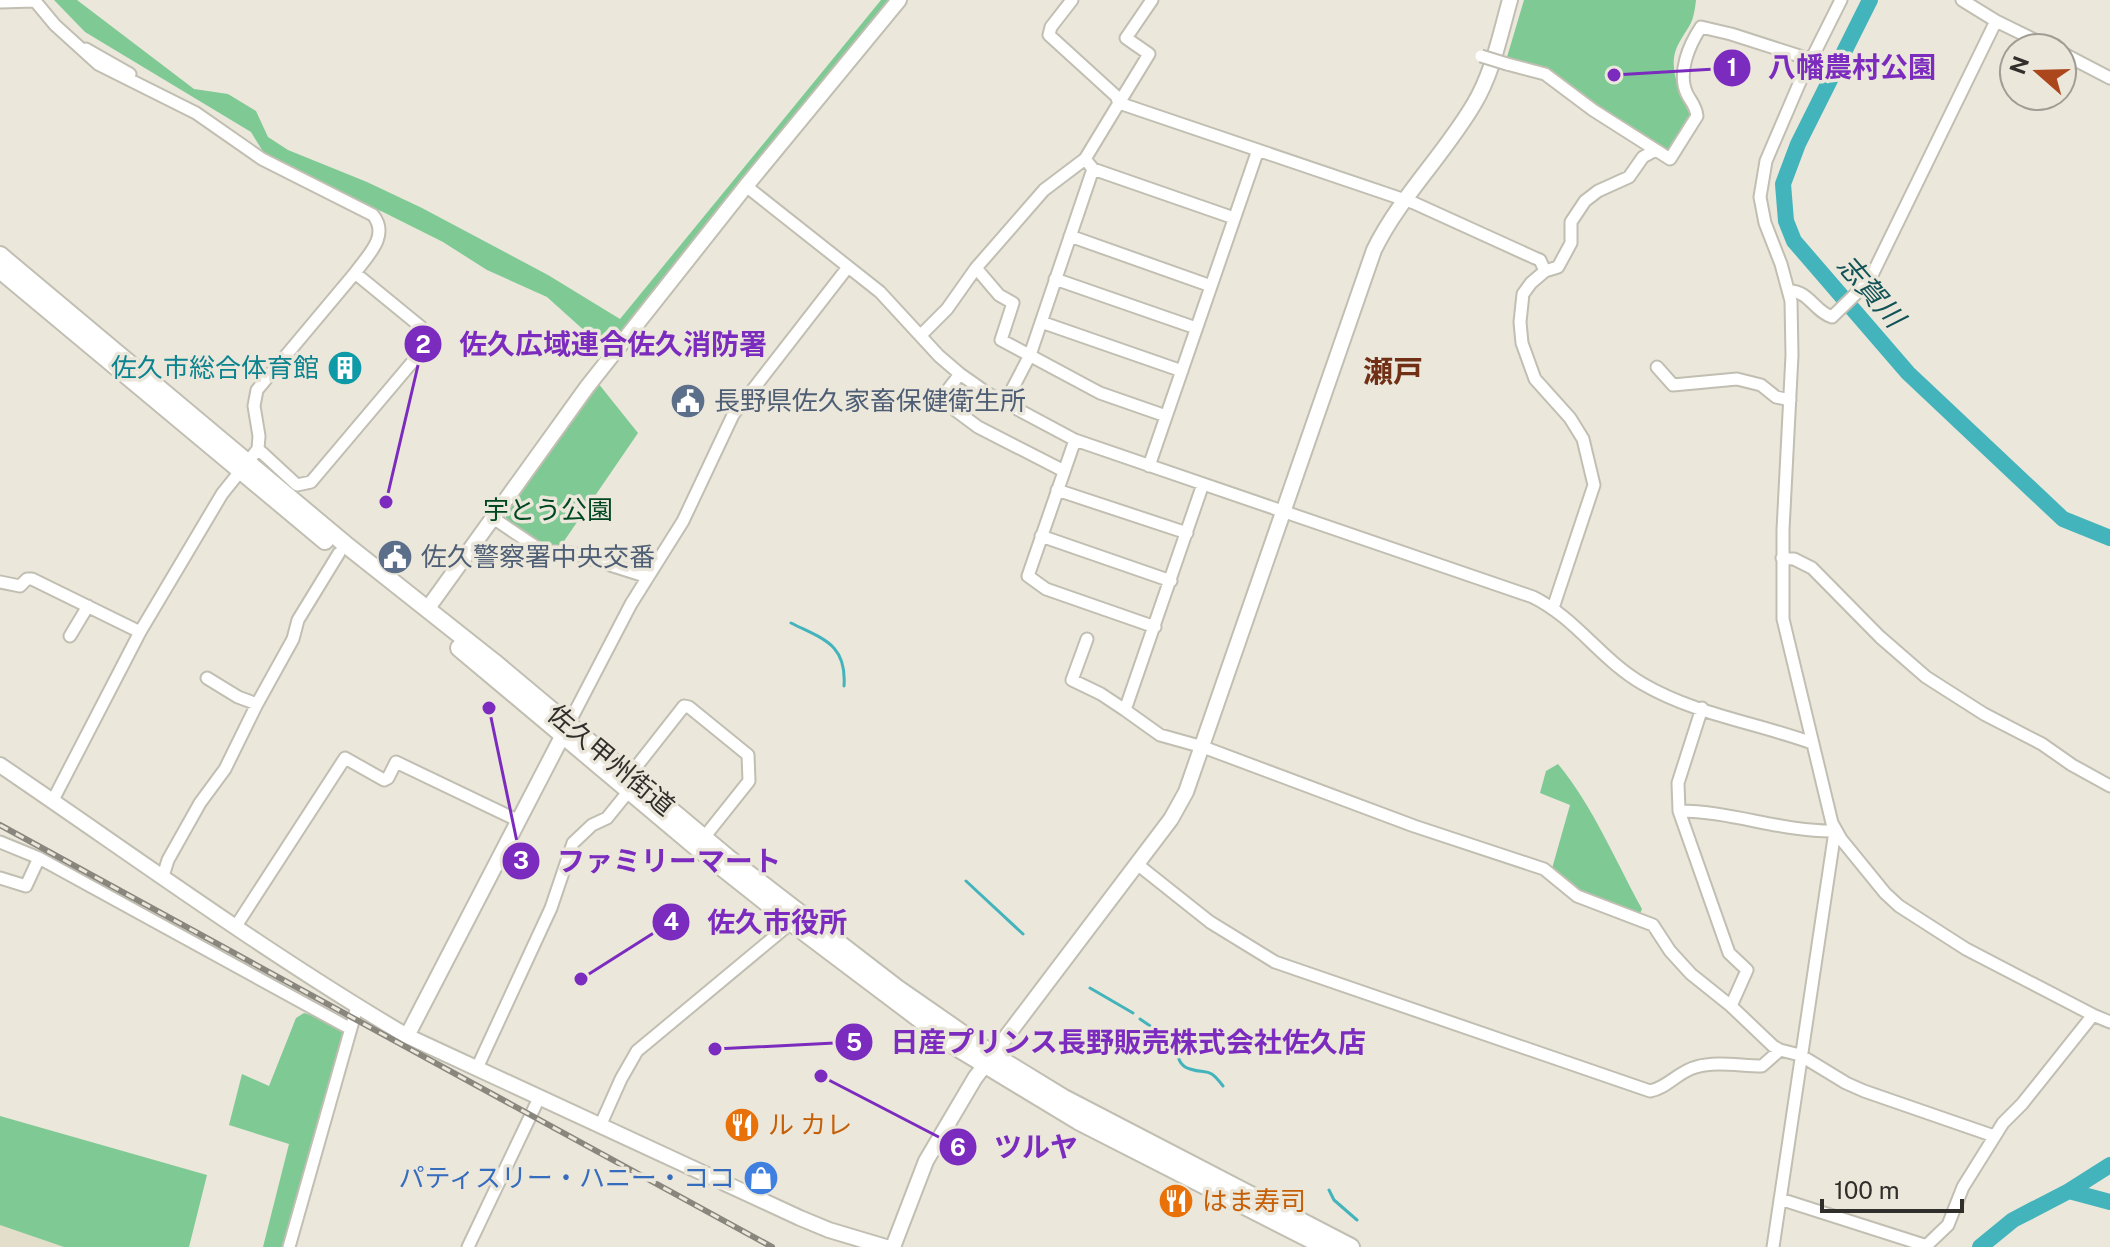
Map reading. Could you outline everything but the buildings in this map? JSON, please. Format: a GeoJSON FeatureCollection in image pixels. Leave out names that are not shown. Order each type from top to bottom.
{"type":"FeatureCollection","features":[{"type":"Feature","properties":{"kind":"main road","name":"佐久甲州街道"},"geometry":{"type":"LineString","coordinates":[[0,255],[345,544],[428,608],[628,784],[796,919],[897,988],[988,1060],[1078,1121],[1325,1247]]}},
{"type":"Feature","properties":{"kind":"main road","name":"佐久甲州街道"},"geometry":{"type":"LineString","coordinates":[[0,270],[248,460],[339,553],[566,730]]}},
{"type":"Feature","properties":{"kind":"main road","name":"佐久甲州街道"},"geometry":{"type":"LineString","coordinates":[[988,1060],[1351,1247]]}},
{"type":"Feature","properties":{"kind":"street"},"geometry":{"type":"LineString","coordinates":[[428,608],[587,387],[899,0]]}},
{"type":"Feature","properties":{"kind":"street"},"geometry":{"type":"LineString","coordinates":[[1072,0],[1051,27],[1049,35],[1116,96],[1119,103],[1404,201],[1540,260],[1545,271]]}},
{"type":"Feature","properties":{"kind":"street"},"geometry":{"type":"LineString","coordinates":[[1005,403],[1030,355],[1070,236],[1089,164],[1119,103],[1149,54],[1126,38],[1152,0]]}},
{"type":"Feature","properties":{"kind":"street"},"geometry":{"type":"LineString","coordinates":[[893,1247],[930,1151],[988,1060],[1179,807],[1203,747],[1374,250],[1404,201],[1431,167],[1481,91],[1510,0]]}},
{"type":"Feature","properties":{"kind":"street"},"geometry":{"type":"LineString","coordinates":[[1773,1247],[1835,831],[1785,628],[1782,558],[1792,355],[1790,291],[1765,223],[1760,197],[1766,161],[1841,0]]}},
{"type":"Feature","properties":{"kind":"street"},"geometry":{"type":"LineString","coordinates":[[1962,0],[2018,32]]}},
{"type":"Feature","properties":{"kind":"street"},"geometry":{"type":"LineString","coordinates":[[0,2],[35,1],[55,25],[81,48],[96,53],[138,82],[196,113],[262,159],[373,215],[380,226],[380,236],[355,273],[257,390],[254,406],[259,436],[248,460],[222,494],[140,632],[53,800]]}},
{"type":"Feature","properties":{"kind":"street"},"geometry":{"type":"LineString","coordinates":[[1790,291],[1802,293],[1826,316],[1834,316],[1869,281],[1996,21]]}},
{"type":"Feature","properties":{"kind":"street"},"geometry":{"type":"LineString","coordinates":[[1481,56],[1545,74],[1670,159],[1697,116],[1686,92],[1683,75],[1687,55],[1701,27],[1812,60]]}},
{"type":"Feature","properties":{"kind":"street"},"geometry":{"type":"LineString","coordinates":[[2078,61],[2110,78]]}},
{"type":"Feature","properties":{"kind":"street"},"geometry":{"type":"LineString","coordinates":[[1149,466],[1258,150]]}},
{"type":"Feature","properties":{"kind":"street"},"geometry":{"type":"LineString","coordinates":[[1553,608],[1594,485],[1583,439],[1570,418],[1535,379],[1522,343],[1520,322],[1523,294],[1545,271],[1558,267],[1571,243],[1571,222],[1585,201],[1598,191],[1629,177],[1643,157],[1654,151]]}},
{"type":"Feature","properties":{"kind":"street"},"geometry":{"type":"LineString","coordinates":[[921,335],[947,309],[976,268],[1050,184],[1089,164],[1234,218]]}},
{"type":"Feature","properties":{"kind":"street"},"geometry":{"type":"LineString","coordinates":[[746,186],[880,292],[960,374],[1005,403],[1075,440],[1533,597],[1575,626],[1605,658],[1647,686],[1702,708],[1812,743]]}},
{"type":"Feature","properties":{"kind":"street"},"geometry":{"type":"LineString","coordinates":[[1070,236],[1211,286]]}},
{"type":"Feature","properties":{"kind":"street"},"geometry":{"type":"LineString","coordinates":[[407,1036],[619,626],[683,521],[733,415],[848,267]]}},
{"type":"Feature","properties":{"kind":"street"},"geometry":{"type":"LineString","coordinates":[[976,268],[999,295],[1013,303],[1001,340],[1100,393],[1166,416]]}},
{"type":"Feature","properties":{"kind":"street"},"geometry":{"type":"LineString","coordinates":[[248,460],[297,485],[311,482],[425,347],[426,338],[421,327],[355,273]]}},
{"type":"Feature","properties":{"kind":"street"},"geometry":{"type":"LineString","coordinates":[[1055,279],[1196,328]]}},
{"type":"Feature","properties":{"kind":"street"},"geometry":{"type":"LineString","coordinates":[[1041,322],[1182,371]]}},
{"type":"Feature","properties":{"kind":"street"},"geometry":{"type":"LineString","coordinates":[[1657,367],[1673,385],[1737,379],[1761,385],[1776,397],[1790,400]]}},
{"type":"Feature","properties":{"kind":"street"},"geometry":{"type":"LineString","coordinates":[[960,374],[942,398],[955,412],[1064,471]]}},
{"type":"Feature","properties":{"kind":"street"},"geometry":{"type":"LineString","coordinates":[[1075,440],[1028,576],[1046,589],[1155,627]]}},
{"type":"Feature","properties":{"kind":"street"},"geometry":{"type":"LineString","coordinates":[[1125,710],[1203,484]]}},
{"type":"Feature","properties":{"kind":"street"},"geometry":{"type":"LineString","coordinates":[[1057,490],[1187,533]]}},
{"type":"Feature","properties":{"kind":"street"},"geometry":{"type":"LineString","coordinates":[[492,520],[549,553],[572,553],[648,577]]}},
{"type":"Feature","properties":{"kind":"street"},"geometry":{"type":"LineString","coordinates":[[1041,536],[1171,581]]}},
{"type":"Feature","properties":{"kind":"street"},"geometry":{"type":"LineString","coordinates":[[163,876],[168,860],[200,803],[225,769],[293,639],[298,620],[339,553]]}},
{"type":"Feature","properties":{"kind":"street"},"geometry":{"type":"LineString","coordinates":[[1782,558],[1799,561],[1812,568],[1880,637],[1926,677],[2110,786]]}},
{"type":"Feature","properties":{"kind":"street"},"geometry":{"type":"LineString","coordinates":[[0,582],[20,586],[27,579],[32,579],[140,632]]}},
{"type":"Feature","properties":{"kind":"street"},"geometry":{"type":"LineString","coordinates":[[70,636],[88,606]]}},
{"type":"Feature","properties":{"kind":"street"},"geometry":{"type":"LineString","coordinates":[[1087,639],[1072,680],[1101,694],[1160,735],[1203,747],[1414,826],[1544,869],[1577,896],[1653,925],[1670,951],[1691,974],[1780,1050],[1800,1055],[1855,1087],[1994,1136]]}},
{"type":"Feature","properties":{"kind":"street"},"geometry":{"type":"LineString","coordinates":[[207,678],[238,697],[257,704]]}},
{"type":"Feature","properties":{"kind":"street"},"geometry":{"type":"LineString","coordinates":[[477,1068],[551,908],[573,843],[592,825],[607,818],[684,706],[748,755],[749,781],[700,842]]}},
{"type":"Feature","properties":{"kind":"street"},"geometry":{"type":"LineString","coordinates":[[1702,708],[1678,783],[1679,811],[1729,953],[1747,970],[1731,1006]]}},
{"type":"Feature","properties":{"kind":"street"},"geometry":{"type":"LineString","coordinates":[[236,926],[345,758],[384,780],[396,762],[519,821]]}},
{"type":"Feature","properties":{"kind":"street"},"geometry":{"type":"LineString","coordinates":[[0,765],[357,1007],[407,1036],[800,1218],[886,1247]]}},
{"type":"Feature","properties":{"kind":"street"},"geometry":{"type":"LineString","coordinates":[[1679,811],[1789,828],[1835,831],[1899,906],[1966,949],[2110,1022]]}},
{"type":"Feature","properties":{"kind":"street"},"geometry":{"type":"LineString","coordinates":[[0,842],[39,858],[349,1028]]}},
{"type":"Feature","properties":{"kind":"street"},"geometry":{"type":"LineString","coordinates":[[0,878],[26,886],[39,858]]}},
{"type":"Feature","properties":{"kind":"street"},"geometry":{"type":"LineString","coordinates":[[1137,864],[1210,922],[1259,954],[1284,966],[1650,1091],[1696,1067],[1731,1064],[1762,1066],[1780,1050]]}},
{"type":"Feature","properties":{"kind":"street"},"geometry":{"type":"LineString","coordinates":[[600,1126],[637,1051],[796,919]]}},
{"type":"Feature","properties":{"kind":"street"},"geometry":{"type":"LineString","coordinates":[[289,1247],[357,1007]]}},
{"type":"Feature","properties":{"kind":"street"},"geometry":{"type":"LineString","coordinates":[[1780,1199],[1926,1246],[1948,1225],[1963,1187],[1994,1136],[2093,1015]]}},
{"type":"Feature","properties":{"kind":"street"},"geometry":{"type":"LineString","coordinates":[[468,1247],[539,1098]]}},
{"type":"Feature","properties":{"kind":"shaded area"},"geometry":{"type":"Polygon","coordinates":[[[0,1220],[100,1247],[0,1247],[0,1220]]]}},
{"type":"Feature","properties":{"kind":"green space"},"geometry":{"type":"Polygon","coordinates":[[[54,0],[77,0],[194,89],[228,94],[256,111],[268,137],[288,150],[422,208],[548,275],[620,319],[881,0],[894,0],[607,351],[547,297],[487,270],[443,242],[383,212],[267,158],[251,132],[85,32],[54,0]]]}},
{"type":"Feature","properties":{"kind":"green space"},"geometry":{"type":"Polygon","coordinates":[[[1524,0],[1696,0],[1692,21],[1674,55],[1677,82],[1690,115],[1667,152],[1545,70],[1507,57],[1524,0]]]}},
{"type":"Feature","properties":{"kind":"green space","name":"宇とう公園"},"geometry":{"type":"Polygon","coordinates":[[[598,383],[638,433],[560,547],[544,547],[506,521],[506,515],[598,383]]]}},
{"type":"Feature","properties":{"kind":"green space"},"geometry":{"type":"Polygon","coordinates":[[[1558,764],[1583,798],[1603,835],[1642,909],[1639,916],[1579,893],[1551,872],[1570,805],[1540,793],[1546,771],[1558,764]]]}},
{"type":"Feature","properties":{"kind":"green space"},"geometry":{"type":"Polygon","coordinates":[[[304,1013],[321,1018],[343,1031],[286,1247],[263,1247],[289,1144],[229,1125],[242,1074],[269,1086],[296,1018],[304,1013]]]}},
{"type":"Feature","properties":{"kind":"green space"},"geometry":{"type":"Polygon","coordinates":[[[0,1116],[207,1175],[189,1247],[64,1247],[0,1225],[0,1116]]]}},
{"type":"Feature","properties":{"kind":"waterway","name":"志賀川"},"geometry":{"type":"LineString","coordinates":[[1870,0],[1798,144],[1783,184],[1786,221],[1794,241],[1908,373],[2063,519],[2110,538]]}},
{"type":"Feature","properties":{"kind":"waterway"},"geometry":{"type":"LineString","coordinates":[[791,623],[823,639],[837,652],[844,672],[844,686]]}},
{"type":"Feature","properties":{"kind":"waterway"},"geometry":{"type":"LineString","coordinates":[[966,881],[1023,934]]}},
{"type":"Feature","properties":{"kind":"waterway"},"geometry":{"type":"LineString","coordinates":[[1090,988],[1133,1013]]}},
{"type":"Feature","properties":{"kind":"waterway"},"geometry":{"type":"LineString","coordinates":[[1140,1019],[1172,1043],[1182,1065],[1211,1073],[1223,1086]]}},
{"type":"Feature","properties":{"kind":"waterway"},"geometry":{"type":"LineString","coordinates":[[1980,1247],[2013,1220],[2110,1165]]}},
{"type":"Feature","properties":{"kind":"waterway"},"geometry":{"type":"LineString","coordinates":[[1329,1190],[1334,1200],[1357,1220]]}},
{"type":"Feature","properties":{"kind":"waterway"},"geometry":{"type":"LineString","coordinates":[[2069,1191],[2110,1202]]}},
{"type":"Feature","properties":{"kind":"railway"},"geometry":{"type":"LineString","coordinates":[[0,825],[772,1247]]}},
{"type":"Feature","properties":{"kind":"place","name":"八幡農村公園"},"geometry":{"type":"Point","coordinates":[1614,75]}},
{"type":"Feature","properties":{"kind":"place","name":"佐久市総合体育館"},"geometry":{"type":"Point","coordinates":[345,368]}},
{"type":"Feature","properties":{"kind":"place","name":"長野県佐久家畜保健衛生所"},"geometry":{"type":"Point","coordinates":[688,401]}},
{"type":"Feature","properties":{"kind":"place","name":"佐久広域連合佐久消防署"},"geometry":{"type":"Point","coordinates":[386,502]}},
{"type":"Feature","properties":{"kind":"place","name":"佐久警察署中央交番"},"geometry":{"type":"Point","coordinates":[395,557]}},
{"type":"Feature","properties":{"kind":"place","name":"ファミリーマート"},"geometry":{"type":"Point","coordinates":[489,708]}},
{"type":"Feature","properties":{"kind":"place","name":"佐久市役所"},"geometry":{"type":"Point","coordinates":[581,979]}},
{"type":"Feature","properties":{"kind":"place","name":"日産プリンス長野販売株式会社佐久店"},"geometry":{"type":"Point","coordinates":[715,1049]}},
{"type":"Feature","properties":{"kind":"place","name":"ツルヤ"},"geometry":{"type":"Point","coordinates":[821,1076]}},
{"type":"Feature","properties":{"kind":"place","name":"ル カレ"},"geometry":{"type":"Point","coordinates":[742,1125]}},
{"type":"Feature","properties":{"kind":"place","name":"パティスリー・ハニー・ココ"},"geometry":{"type":"Point","coordinates":[761,1178]}},
{"type":"Feature","properties":{"kind":"place","name":"はま寿司"},"geometry":{"type":"Point","coordinates":[1176,1201]}},
{"type":"Feature","properties":{"kind":"district","name":"瀬戸"},"geometry":{"type":"Point","coordinates":[1393,372]}}]}
